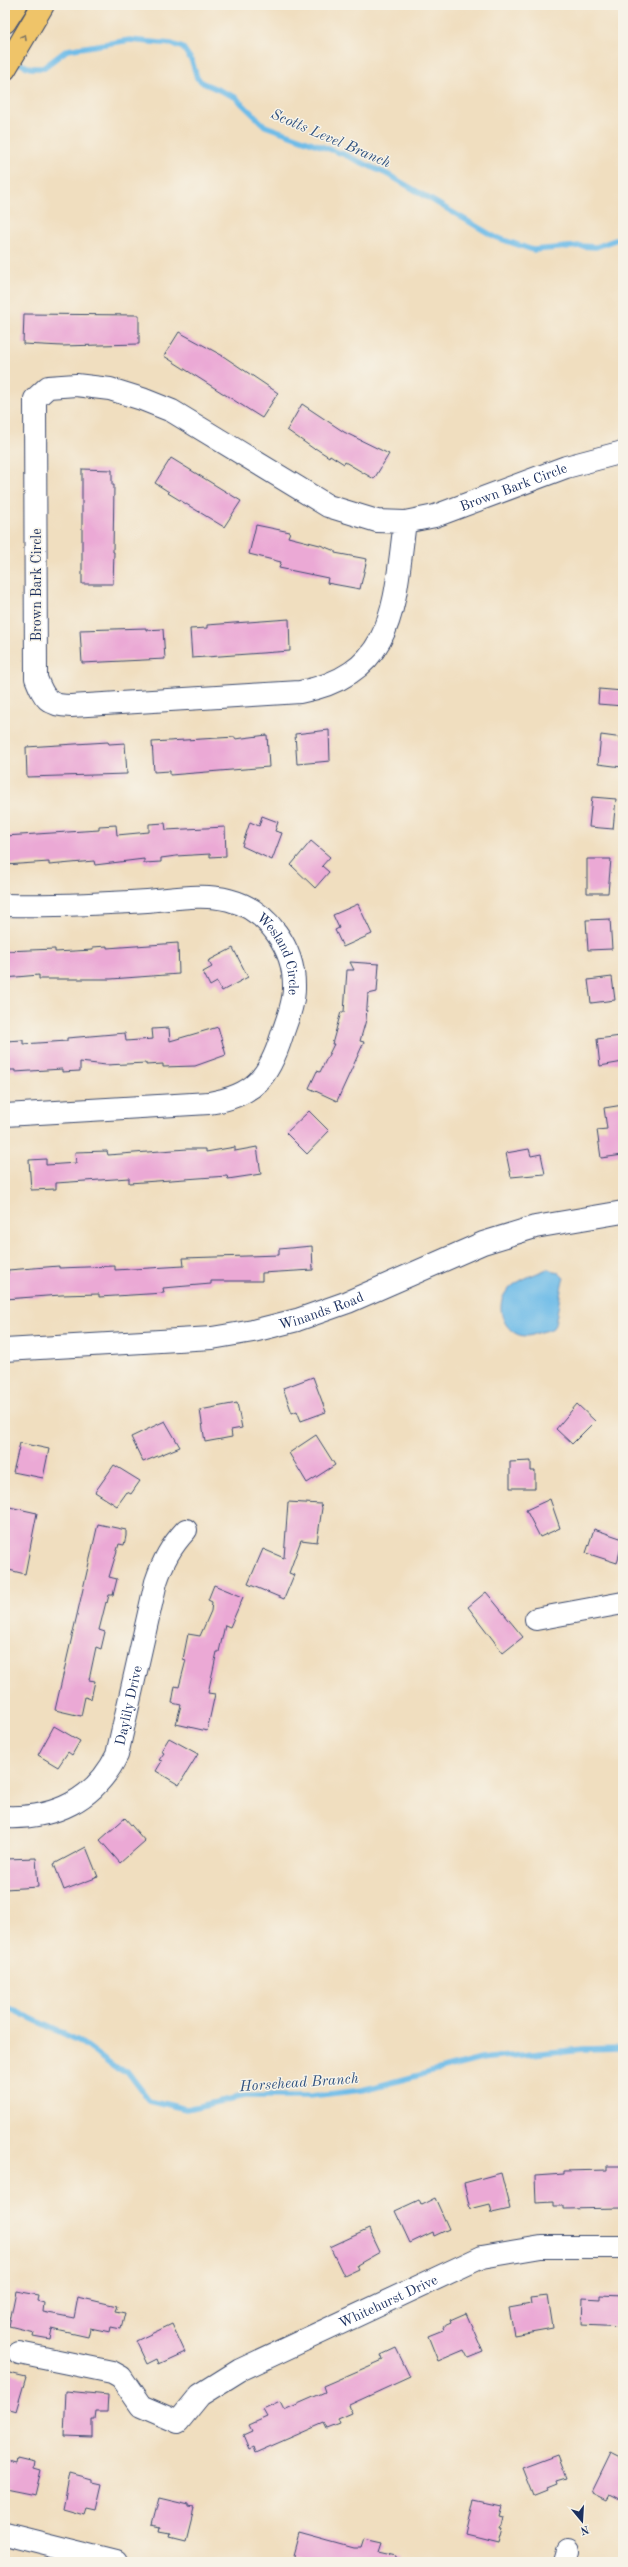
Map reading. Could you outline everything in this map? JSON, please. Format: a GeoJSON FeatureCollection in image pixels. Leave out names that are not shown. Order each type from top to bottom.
{"type":"FeatureCollection","features":[{"type":"Feature","properties":{"kind":"main road"},"geometry":{"type":"LineString","coordinates":[[5,22],[16,5]]}},
{"type":"Feature","properties":{"kind":"main road"},"geometry":{"type":"LineString","coordinates":[[5,69],[43,5]]}},
{"type":"Feature","properties":{"kind":"street","name":"Brown Bark Circle"},"geometry":{"type":"LineString","coordinates":[[405,522],[393,608],[388,628],[379,645],[365,662],[322,688],[300,692],[71,706],[58,706],[49,702],[41,692],[36,678],[35,399],[48,387],[76,385],[110,389],[142,399],[172,412],[328,506],[377,521],[405,522],[434,516],[566,467],[623,452]]}},
{"type":"Feature","properties":{"kind":"street","name":"Wesland Circle"},"geometry":{"type":"LineString","coordinates":[[5,905],[98,904],[198,898],[228,900],[254,910],[269,923],[292,962],[294,989],[275,1058],[266,1074],[255,1086],[242,1094],[226,1101],[209,1103],[5,1116]]}},
{"type":"Feature","properties":{"kind":"street","name":"Winands Road"},"geometry":{"type":"LineString","coordinates":[[5,1350],[212,1338],[253,1331],[297,1320],[348,1302],[483,1243],[535,1227],[623,1212]]}},
{"type":"Feature","properties":{"kind":"street","name":"Daylily Drive"},"geometry":{"type":"LineString","coordinates":[[5,1817],[35,1817],[73,1805],[92,1791],[109,1772],[117,1755],[156,1582],[169,1550],[186,1530]]}},
{"type":"Feature","properties":{"kind":"street"},"geometry":{"type":"LineString","coordinates":[[536,1619],[623,1603]]}},
{"type":"Feature","properties":{"kind":"street","name":"Whitehurst Drive"},"geometry":{"type":"LineString","coordinates":[[19,2352],[112,2372],[121,2377],[133,2398],[141,2406],[178,2422],[200,2395],[240,2370],[482,2257],[541,2247],[623,2247]]}},
{"type":"Feature","properties":{"kind":"street"},"geometry":{"type":"LineString","coordinates":[[5,2534],[117,2562]]}},
{"type":"Feature","properties":{"kind":"water"},"geometry":{"type":"Polygon","coordinates":[[[547,1269],[558,1272],[564,1278],[553,1328],[531,1336],[519,1335],[507,1326],[504,1320],[501,1312],[503,1297],[515,1284],[547,1269]]]}},
{"type":"Feature","properties":{"kind":"building"},"geometry":{"type":"Polygon","coordinates":[[[24,314],[139,315],[139,344],[62,346],[23,344],[24,314]]]}},
{"type":"Feature","properties":{"kind":"building"},"geometry":{"type":"Polygon","coordinates":[[[179,332],[223,356],[278,393],[262,418],[164,356],[179,332]]]}},
{"type":"Feature","properties":{"kind":"building"},"geometry":{"type":"Polygon","coordinates":[[[302,404],[344,432],[389,454],[374,479],[345,462],[344,464],[330,455],[329,457],[315,448],[314,449],[287,430],[302,404]]]}},
{"type":"Feature","properties":{"kind":"building"},"geometry":{"type":"Polygon","coordinates":[[[171,458],[241,501],[224,527],[168,493],[169,492],[155,483],[171,458]]]}},
{"type":"Feature","properties":{"kind":"building"},"geometry":{"type":"Polygon","coordinates":[[[82,469],[112,470],[112,485],[114,485],[113,584],[82,584],[82,469]]]}},
{"type":"Feature","properties":{"kind":"building"},"geometry":{"type":"Polygon","coordinates":[[[256,525],[290,532],[288,537],[320,545],[335,551],[335,553],[367,559],[360,589],[327,583],[328,578],[279,568],[281,562],[249,554],[256,525]]]}},
{"type":"Feature","properties":{"kind":"building"},"geometry":{"type":"Polygon","coordinates":[[[289,619],[290,651],[192,658],[190,629],[207,628],[207,625],[289,619]]]}},
{"type":"Feature","properties":{"kind":"building"},"geometry":{"type":"Polygon","coordinates":[[[146,628],[146,630],[163,629],[165,659],[82,663],[80,630],[146,628]]]}},
{"type":"Feature","properties":{"kind":"building"},"geometry":{"type":"Polygon","coordinates":[[[599,689],[623,691],[623,706],[598,704],[599,689]]]}},
{"type":"Feature","properties":{"kind":"building"},"geometry":{"type":"Polygon","coordinates":[[[329,730],[330,761],[297,764],[295,734],[329,730]]]}},
{"type":"Feature","properties":{"kind":"building"},"geometry":{"type":"Polygon","coordinates":[[[267,735],[269,767],[170,775],[170,771],[154,772],[152,742],[235,737],[235,739],[267,735]]]}},
{"type":"Feature","properties":{"kind":"building"},"geometry":{"type":"Polygon","coordinates":[[[601,735],[623,738],[622,767],[598,764],[601,735]]]}},
{"type":"Feature","properties":{"kind":"building"},"geometry":{"type":"Polygon","coordinates":[[[108,742],[109,744],[125,743],[127,774],[27,777],[26,747],[108,742]]]}},
{"type":"Feature","properties":{"kind":"building"},"geometry":{"type":"Polygon","coordinates":[[[592,797],[616,799],[613,829],[589,827],[592,797]]]}},
{"type":"Feature","properties":{"kind":"building"},"geometry":{"type":"Polygon","coordinates":[[[262,816],[278,822],[275,831],[282,833],[272,860],[242,846],[250,822],[259,826],[262,816]]]}},
{"type":"Feature","properties":{"kind":"building"},"geometry":{"type":"Polygon","coordinates":[[[165,823],[166,830],[225,827],[226,856],[210,857],[210,854],[176,856],[161,858],[161,862],[144,863],[144,859],[95,865],[94,861],[49,865],[49,862],[5,865],[5,836],[99,830],[99,826],[116,825],[117,835],[149,832],[149,824],[165,823]]]}},
{"type":"Feature","properties":{"kind":"building"},"geometry":{"type":"Polygon","coordinates":[[[311,841],[330,857],[322,866],[329,872],[315,888],[291,865],[311,841]]]}},
{"type":"Feature","properties":{"kind":"building"},"geometry":{"type":"Polygon","coordinates":[[[587,859],[611,859],[608,893],[587,893],[587,859]]]}},
{"type":"Feature","properties":{"kind":"building"},"geometry":{"type":"Polygon","coordinates":[[[358,904],[372,934],[343,947],[335,930],[339,928],[333,915],[358,904]]]}},
{"type":"Feature","properties":{"kind":"building"},"geometry":{"type":"Polygon","coordinates":[[[610,919],[612,949],[588,950],[586,920],[610,919]]]}},
{"type":"Feature","properties":{"kind":"building"},"geometry":{"type":"Polygon","coordinates":[[[178,943],[179,974],[111,979],[39,979],[39,975],[5,978],[5,951],[55,949],[55,952],[93,950],[93,947],[107,946],[107,948],[178,943]]]}},
{"type":"Feature","properties":{"kind":"building"},"geometry":{"type":"Polygon","coordinates":[[[233,948],[248,977],[222,991],[217,982],[210,986],[203,972],[212,967],[208,961],[233,948]]]}},
{"type":"Feature","properties":{"kind":"building"},"geometry":{"type":"Polygon","coordinates":[[[350,962],[379,964],[377,992],[368,994],[366,1020],[360,1041],[364,1042],[337,1101],[309,1088],[317,1071],[320,1072],[334,1044],[332,1044],[341,1012],[344,1012],[347,970],[354,970],[350,962]]]}},
{"type":"Feature","properties":{"kind":"building"},"geometry":{"type":"Polygon","coordinates":[[[612,977],[615,1000],[591,1003],[588,980],[612,977]]]}},
{"type":"Feature","properties":{"kind":"building"},"geometry":{"type":"Polygon","coordinates":[[[218,1027],[226,1055],[195,1066],[163,1067],[163,1064],[146,1065],[146,1063],[106,1065],[80,1062],[80,1071],[62,1072],[62,1069],[15,1072],[15,1070],[5,1070],[5,1041],[23,1040],[23,1044],[67,1041],[67,1038],[125,1033],[126,1041],[153,1039],[152,1029],[169,1028],[170,1041],[218,1027]]]}},
{"type":"Feature","properties":{"kind":"building"},"geometry":{"type":"Polygon","coordinates":[[[621,1036],[623,1062],[600,1066],[597,1039],[621,1036]]]}},
{"type":"Feature","properties":{"kind":"building"},"geometry":{"type":"Polygon","coordinates":[[[623,1105],[623,1155],[601,1158],[597,1130],[607,1129],[604,1108],[623,1105]]]}},
{"type":"Feature","properties":{"kind":"building"},"geometry":{"type":"Polygon","coordinates":[[[309,1111],[329,1131],[307,1154],[286,1133],[309,1111]]]}},
{"type":"Feature","properties":{"kind":"building"},"geometry":{"type":"Polygon","coordinates":[[[235,1147],[235,1151],[257,1147],[261,1174],[228,1179],[227,1176],[129,1183],[129,1178],[56,1183],[56,1189],[31,1190],[29,1160],[46,1159],[46,1165],[76,1163],[75,1152],[107,1151],[108,1155],[206,1149],[206,1152],[235,1147]]]}},
{"type":"Feature","properties":{"kind":"building"},"geometry":{"type":"Polygon","coordinates":[[[529,1149],[531,1156],[541,1154],[545,1174],[511,1177],[506,1153],[529,1149]]]}},
{"type":"Feature","properties":{"kind":"building"},"geometry":{"type":"Polygon","coordinates":[[[312,1246],[313,1270],[262,1273],[262,1281],[211,1281],[211,1284],[163,1288],[164,1293],[99,1297],[99,1294],[61,1295],[5,1299],[5,1274],[8,1274],[8,1270],[59,1266],[59,1268],[115,1266],[115,1270],[184,1266],[183,1258],[279,1255],[279,1249],[312,1246]]]}},
{"type":"Feature","properties":{"kind":"building"},"geometry":{"type":"Polygon","coordinates":[[[313,1377],[326,1412],[301,1421],[297,1411],[292,1413],[283,1388],[313,1377]]]}},
{"type":"Feature","properties":{"kind":"building"},"geometry":{"type":"Polygon","coordinates":[[[237,1403],[242,1428],[231,1430],[232,1437],[205,1442],[200,1410],[237,1403]]]}},
{"type":"Feature","properties":{"kind":"building"},"geometry":{"type":"Polygon","coordinates":[[[577,1404],[595,1421],[572,1444],[556,1429],[577,1404]]]}},
{"type":"Feature","properties":{"kind":"building"},"geometry":{"type":"Polygon","coordinates":[[[165,1421],[180,1447],[143,1462],[131,1437],[165,1421]]]}},
{"type":"Feature","properties":{"kind":"building"},"geometry":{"type":"Polygon","coordinates":[[[316,1435],[335,1465],[307,1483],[289,1453],[316,1435]]]}},
{"type":"Feature","properties":{"kind":"building"},"geometry":{"type":"Polygon","coordinates":[[[20,1443],[49,1449],[43,1478],[13,1472],[20,1443]]]}},
{"type":"Feature","properties":{"kind":"building"},"geometry":{"type":"Polygon","coordinates":[[[531,1461],[531,1471],[535,1471],[535,1488],[510,1488],[510,1462],[531,1461]]]}},
{"type":"Feature","properties":{"kind":"building"},"geometry":{"type":"Polygon","coordinates":[[[114,1465],[140,1481],[131,1494],[127,1492],[117,1506],[95,1492],[114,1465]]]}},
{"type":"Feature","properties":{"kind":"building"},"geometry":{"type":"Polygon","coordinates":[[[550,1499],[560,1528],[540,1537],[526,1510],[550,1499]]]}},
{"type":"Feature","properties":{"kind":"building"},"geometry":{"type":"Polygon","coordinates":[[[288,1502],[321,1504],[322,1508],[317,1542],[301,1540],[289,1573],[294,1575],[284,1599],[248,1584],[263,1549],[284,1558],[288,1502]]]}},
{"type":"Feature","properties":{"kind":"building"},"geometry":{"type":"Polygon","coordinates":[[[5,1506],[37,1513],[25,1574],[5,1569],[5,1506]]]}},
{"type":"Feature","properties":{"kind":"building"},"geometry":{"type":"Polygon","coordinates":[[[98,1524],[126,1530],[126,1536],[124,1545],[119,1544],[109,1577],[117,1579],[113,1595],[109,1595],[107,1603],[106,1602],[99,1630],[105,1632],[101,1649],[96,1647],[89,1680],[95,1681],[91,1699],[85,1697],[81,1716],[55,1710],[98,1524]]]}},
{"type":"Feature","properties":{"kind":"building"},"geometry":{"type":"Polygon","coordinates":[[[594,1529],[623,1539],[617,1563],[586,1553],[594,1529]]]}},
{"type":"Feature","properties":{"kind":"building"},"geometry":{"type":"Polygon","coordinates":[[[214,1585],[243,1597],[230,1627],[225,1625],[219,1652],[217,1652],[208,1693],[215,1694],[207,1731],[176,1724],[181,1705],[172,1703],[175,1686],[179,1687],[186,1660],[183,1659],[188,1634],[200,1636],[211,1611],[212,1602],[208,1600],[214,1585]]]}},
{"type":"Feature","properties":{"kind":"building"},"geometry":{"type":"Polygon","coordinates":[[[486,1592],[523,1637],[503,1653],[468,1607],[486,1592]]]}},
{"type":"Feature","properties":{"kind":"building"},"geometry":{"type":"Polygon","coordinates":[[[54,1726],[80,1741],[72,1755],[68,1752],[58,1767],[38,1755],[54,1726]]]}},
{"type":"Feature","properties":{"kind":"building"},"geometry":{"type":"Polygon","coordinates":[[[169,1738],[198,1754],[179,1785],[156,1771],[162,1761],[159,1760],[164,1753],[161,1751],[169,1738]]]}},
{"type":"Feature","properties":{"kind":"building"},"geometry":{"type":"Polygon","coordinates":[[[125,1818],[145,1841],[120,1863],[100,1840],[125,1818]]]}},
{"type":"Feature","properties":{"kind":"building"},"geometry":{"type":"Polygon","coordinates":[[[86,1847],[98,1877],[64,1890],[54,1864],[86,1847]]]}},
{"type":"Feature","properties":{"kind":"building"},"geometry":{"type":"Polygon","coordinates":[[[36,1858],[38,1887],[5,1889],[5,1859],[36,1858]]]}},
{"type":"Feature","properties":{"kind":"building"},"geometry":{"type":"Polygon","coordinates":[[[607,2166],[622,2166],[623,2208],[564,2209],[564,2206],[554,2206],[554,2202],[536,2203],[535,2176],[564,2174],[564,2171],[607,2170],[607,2166]]]}},
{"type":"Feature","properties":{"kind":"building"},"geometry":{"type":"Polygon","coordinates":[[[501,2173],[510,2209],[492,2213],[490,2204],[470,2209],[464,2183],[501,2173]]]}},
{"type":"Feature","properties":{"kind":"building"},"geometry":{"type":"Polygon","coordinates":[[[435,2198],[449,2229],[434,2236],[433,2232],[410,2243],[395,2211],[419,2200],[421,2205],[435,2198]]]}},
{"type":"Feature","properties":{"kind":"building"},"geometry":{"type":"Polygon","coordinates":[[[369,2229],[380,2252],[357,2265],[359,2269],[344,2276],[330,2247],[369,2229]]]}},
{"type":"Feature","properties":{"kind":"building"},"geometry":{"type":"Polygon","coordinates":[[[16,2291],[38,2295],[37,2301],[44,2303],[43,2312],[74,2318],[78,2297],[117,2306],[115,2311],[125,2313],[121,2329],[111,2327],[110,2332],[90,2328],[88,2337],[52,2329],[50,2339],[33,2336],[34,2332],[9,2326],[16,2291]]]}},
{"type":"Feature","properties":{"kind":"building"},"geometry":{"type":"Polygon","coordinates":[[[600,2295],[623,2296],[623,2327],[582,2325],[583,2298],[600,2299],[600,2295]]]}},
{"type":"Feature","properties":{"kind":"building"},"geometry":{"type":"Polygon","coordinates":[[[548,2296],[553,2328],[514,2335],[509,2308],[531,2304],[530,2298],[548,2296]]]}},
{"type":"Feature","properties":{"kind":"building"},"geometry":{"type":"Polygon","coordinates":[[[466,2313],[483,2352],[468,2358],[464,2350],[438,2361],[428,2336],[443,2330],[442,2327],[451,2323],[450,2320],[466,2313]]]}},
{"type":"Feature","properties":{"kind":"building"},"geometry":{"type":"Polygon","coordinates":[[[172,2324],[185,2352],[159,2364],[157,2359],[147,2364],[136,2341],[172,2324]]]}},
{"type":"Feature","properties":{"kind":"building"},"geometry":{"type":"Polygon","coordinates":[[[396,2348],[410,2377],[349,2405],[352,2413],[338,2419],[340,2424],[327,2429],[324,2423],[255,2453],[253,2447],[249,2449],[243,2435],[252,2431],[249,2425],[267,2417],[263,2410],[280,2402],[284,2410],[325,2392],[323,2386],[383,2360],[381,2355],[396,2348]]]}},
{"type":"Feature","properties":{"kind":"building"},"geometry":{"type":"Polygon","coordinates":[[[5,2372],[26,2377],[16,2411],[5,2408],[5,2372]]]}},
{"type":"Feature","properties":{"kind":"building"},"geometry":{"type":"Polygon","coordinates":[[[66,2391],[108,2395],[107,2412],[96,2412],[95,2420],[92,2420],[92,2437],[64,2436],[66,2391]]]}},
{"type":"Feature","properties":{"kind":"building"},"geometry":{"type":"Polygon","coordinates":[[[611,2453],[623,2459],[623,2501],[609,2494],[606,2499],[592,2492],[611,2453]]]}},
{"type":"Feature","properties":{"kind":"building"},"geometry":{"type":"Polygon","coordinates":[[[557,2455],[566,2478],[556,2481],[557,2484],[547,2488],[548,2490],[533,2496],[522,2468],[557,2455]]]}},
{"type":"Feature","properties":{"kind":"building"},"geometry":{"type":"Polygon","coordinates":[[[18,2458],[35,2462],[34,2468],[41,2470],[35,2495],[5,2489],[5,2460],[17,2463],[18,2458]]]}},
{"type":"Feature","properties":{"kind":"building"},"geometry":{"type":"Polygon","coordinates":[[[70,2473],[92,2479],[92,2482],[101,2484],[95,2510],[86,2508],[84,2514],[63,2508],[70,2473]]]}},
{"type":"Feature","properties":{"kind":"building"},"geometry":{"type":"Polygon","coordinates":[[[159,2498],[189,2505],[189,2507],[194,2508],[186,2540],[170,2536],[171,2533],[160,2531],[161,2527],[152,2525],[159,2498]]]}},
{"type":"Feature","properties":{"kind":"building"},"geometry":{"type":"Polygon","coordinates":[[[474,2500],[502,2506],[499,2516],[503,2517],[500,2529],[502,2529],[498,2544],[466,2536],[474,2500]]]}},
{"type":"Feature","properties":{"kind":"building"},"geometry":{"type":"Polygon","coordinates":[[[299,2533],[354,2548],[361,2548],[364,2539],[382,2543],[379,2552],[397,2556],[397,2562],[303,2562],[292,2559],[299,2533]]]}},
{"type":"Feature","properties":{"kind":"waterway","name":"Scotts Level Branch"},"geometry":{"type":"LineString","coordinates":[[16,62],[30,68],[43,68],[67,50],[130,40],[172,44],[183,48],[192,61],[197,78],[203,83],[235,97],[265,126],[343,154],[389,175],[495,237],[533,250],[580,246],[596,247],[623,237]]}},
{"type":"Feature","properties":{"kind":"waterway","name":"Horsehead Branch"},"geometry":{"type":"LineString","coordinates":[[5,2009],[11,2009],[79,2041],[115,2068],[127,2071],[149,2100],[186,2109],[244,2096],[310,2096],[363,2090],[481,2059],[583,2049],[623,2048]]}}]}
